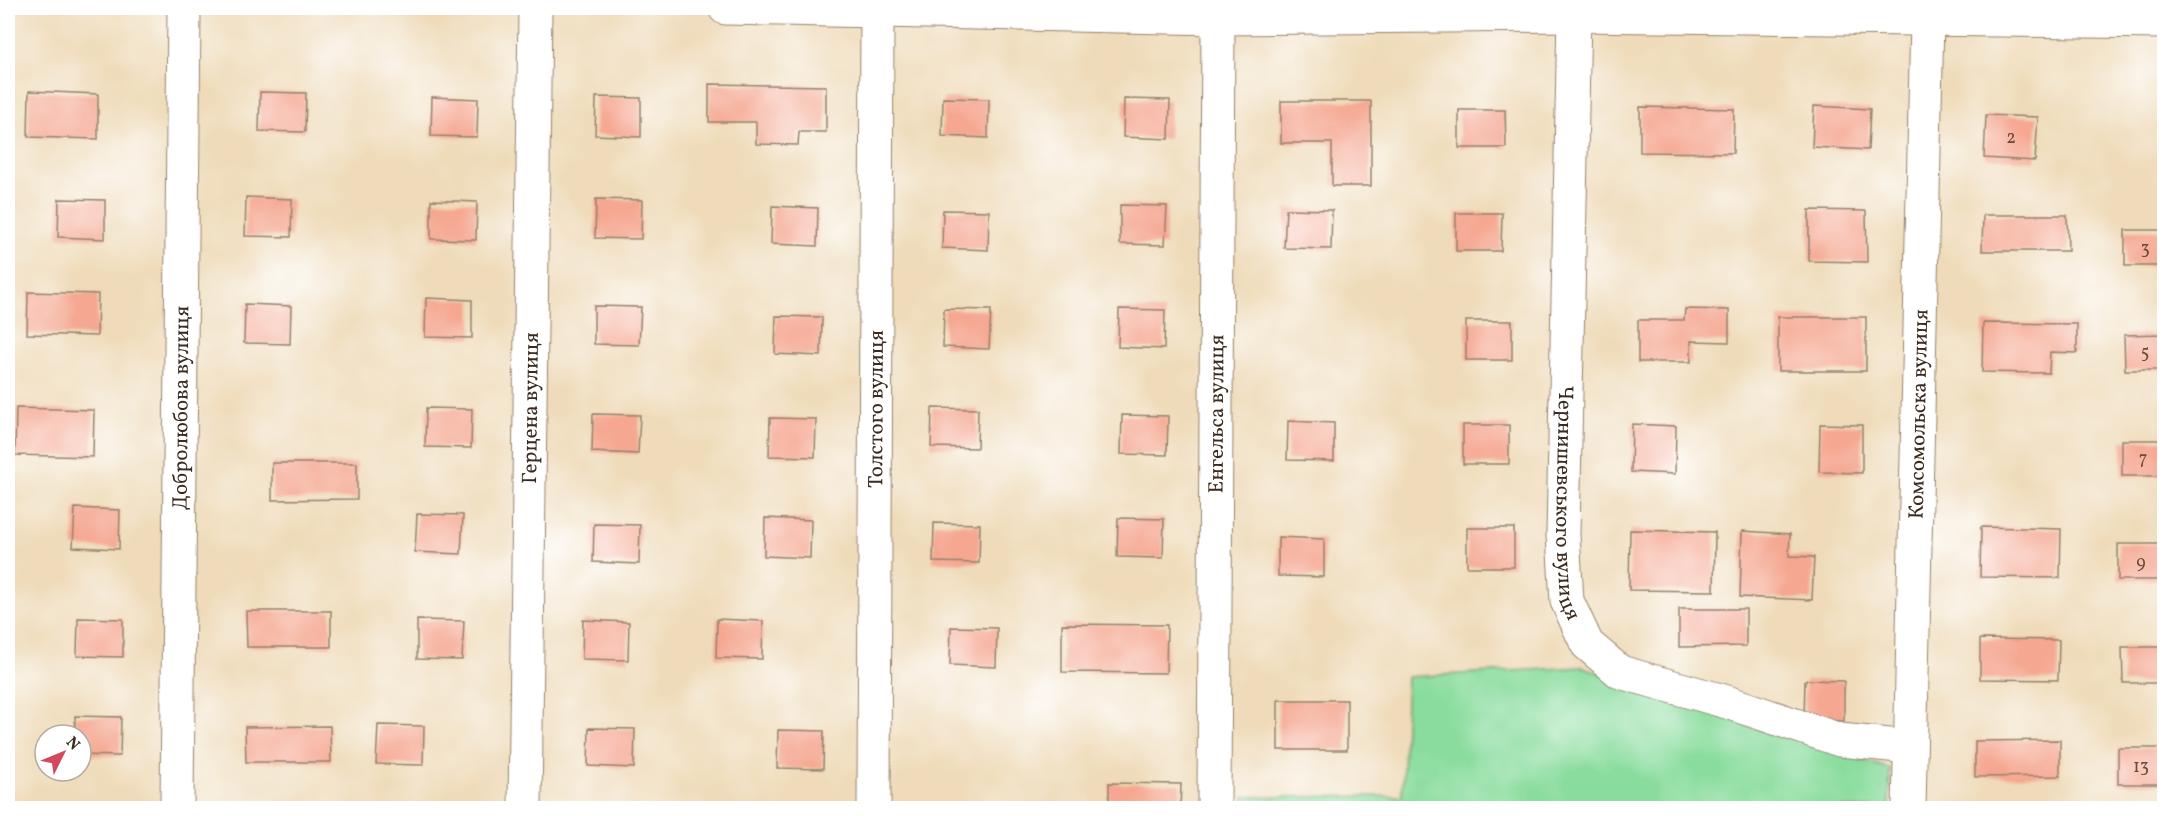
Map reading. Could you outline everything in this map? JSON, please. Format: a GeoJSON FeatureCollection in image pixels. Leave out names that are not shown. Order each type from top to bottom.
{"type":"FeatureCollection","features":[{"type":"Feature","properties":{"kind":"street","name":"Добролюбова вулиця"},"geometry":{"type":"LineString","coordinates":[[177,808],[184,8]]}},
{"type":"Feature","properties":{"kind":"street","name":"Герцена вулиця"},"geometry":{"type":"LineString","coordinates":[[525,808],[535,8]]}},
{"type":"Feature","properties":{"kind":"street"},"geometry":{"type":"LineString","coordinates":[[725,8],[1218,18],[1574,15],[2164,22]]}},
{"type":"Feature","properties":{"kind":"street","name":"Толстого вулиця"},"geometry":{"type":"LineString","coordinates":[[874,808],[877,11]]}},
{"type":"Feature","properties":{"kind":"street","name":"Чернишевського вулиця"},"geometry":{"type":"LineString","coordinates":[[1574,15],[1563,535],[1568,601],[1587,644],[1620,672],[1726,702],[1840,740],[1909,747]]}},
{"type":"Feature","properties":{"kind":"street","name":"Енгельса вулиця"},"geometry":{"type":"LineString","coordinates":[[1214,808],[1218,18]]}},
{"type":"Feature","properties":{"kind":"street","name":"Комсомольска вулиця"},"geometry":{"type":"LineString","coordinates":[[1909,808],[1927,19]]}},
{"type":"Feature","properties":{"kind":"green space"},"geometry":{"type":"Polygon","coordinates":[[[1583,667],[1890,769],[1889,808],[1243,808],[1244,797],[1402,796],[1407,677],[1583,667]]]}},
{"type":"Feature","properties":{"kind":"building"},"geometry":{"type":"Polygon","coordinates":[[[709,84],[826,86],[826,132],[799,132],[798,145],[756,144],[756,122],[709,122],[709,84]]]}},
{"type":"Feature","properties":{"kind":"building"},"geometry":{"type":"Polygon","coordinates":[[[29,91],[98,94],[98,139],[28,137],[29,91]]]}},
{"type":"Feature","properties":{"kind":"building"},"geometry":{"type":"Polygon","coordinates":[[[260,92],[306,93],[305,132],[259,131],[260,92]]]}},
{"type":"Feature","properties":{"kind":"building"},"geometry":{"type":"Polygon","coordinates":[[[432,97],[478,99],[477,137],[431,136],[432,97]]]}},
{"type":"Feature","properties":{"kind":"building"},"geometry":{"type":"Polygon","coordinates":[[[596,97],[641,98],[641,137],[595,135],[596,97]]]}},
{"type":"Feature","properties":{"kind":"building"},"geometry":{"type":"Polygon","coordinates":[[[943,98],[989,99],[988,138],[942,136],[943,98]]]}},
{"type":"Feature","properties":{"kind":"building"},"geometry":{"type":"Polygon","coordinates":[[[1124,99],[1170,100],[1169,139],[1123,137],[1124,99]]]}},
{"type":"Feature","properties":{"kind":"building"},"geometry":{"type":"Polygon","coordinates":[[[1281,101],[1371,101],[1371,186],[1332,186],[1332,143],[1281,143],[1281,101]]]}},
{"type":"Feature","properties":{"kind":"building"},"geometry":{"type":"Polygon","coordinates":[[[1814,106],[1870,109],[1868,150],[1812,147],[1814,106]]]}},
{"type":"Feature","properties":{"kind":"building"},"geometry":{"type":"Polygon","coordinates":[[[1640,107],[1734,109],[1733,153],[1640,152],[1640,107]]]}},
{"type":"Feature","properties":{"kind":"building"},"geometry":{"type":"Polygon","coordinates":[[[1459,110],[1505,110],[1506,148],[1459,148],[1459,110]]]}},
{"type":"Feature","properties":{"kind":"building"},"geometry":{"type":"Polygon","coordinates":[[[2162,113],[2164,113],[2164,156],[2160,156],[2162,113]]]}},
{"type":"Feature","properties":{"kind":"building"},"geometry":{"type":"Polygon","coordinates":[[[1986,115],[2038,117],[2035,161],[1984,158],[1986,115]]]}},
{"type":"Feature","properties":{"kind":"building"},"geometry":{"type":"Polygon","coordinates":[[[246,197],[292,199],[291,237],[245,236],[246,197]]]}},
{"type":"Feature","properties":{"kind":"building"},"geometry":{"type":"Polygon","coordinates":[[[59,199],[105,200],[105,239],[58,237],[59,199]]]}},
{"type":"Feature","properties":{"kind":"building"},"geometry":{"type":"Polygon","coordinates":[[[596,199],[642,200],[641,239],[595,238],[596,199]]]}},
{"type":"Feature","properties":{"kind":"building"},"geometry":{"type":"Polygon","coordinates":[[[431,200],[477,202],[476,240],[431,239],[431,200]]]}},
{"type":"Feature","properties":{"kind":"building"},"geometry":{"type":"Polygon","coordinates":[[[1120,205],[1167,206],[1165,245],[1120,244],[1120,205]]]}},
{"type":"Feature","properties":{"kind":"building"},"geometry":{"type":"Polygon","coordinates":[[[772,206],[818,208],[817,246],[771,244],[772,206]]]}},
{"type":"Feature","properties":{"kind":"building"},"geometry":{"type":"Polygon","coordinates":[[[1286,209],[1332,210],[1331,249],[1284,248],[1286,209]]]}},
{"type":"Feature","properties":{"kind":"building"},"geometry":{"type":"Polygon","coordinates":[[[943,210],[989,211],[988,250],[942,248],[943,210]]]}},
{"type":"Feature","properties":{"kind":"building"},"geometry":{"type":"Polygon","coordinates":[[[1809,210],[1866,211],[1867,262],[1809,261],[1809,210]]]}},
{"type":"Feature","properties":{"kind":"building"},"geometry":{"type":"Polygon","coordinates":[[[1456,213],[1502,213],[1501,251],[1456,251],[1456,213]]]}},
{"type":"Feature","properties":{"kind":"building"},"geometry":{"type":"Polygon","coordinates":[[[1983,215],[2067,215],[2068,251],[1982,251],[1983,215]]]}},
{"type":"Feature","properties":{"kind":"building"},"geometry":{"type":"Polygon","coordinates":[[[2125,230],[2164,230],[2164,266],[2125,266],[2125,230]]]}},
{"type":"Feature","properties":{"kind":"building"},"geometry":{"type":"Polygon","coordinates":[[[28,292],[98,294],[97,336],[27,334],[28,292]]]}},
{"type":"Feature","properties":{"kind":"building"},"geometry":{"type":"Polygon","coordinates":[[[426,298],[472,300],[472,338],[425,337],[426,298]]]}},
{"type":"Feature","properties":{"kind":"building"},"geometry":{"type":"Polygon","coordinates":[[[245,304],[291,306],[290,344],[244,343],[245,304]]]}},
{"type":"Feature","properties":{"kind":"building"},"geometry":{"type":"Polygon","coordinates":[[[594,306],[641,307],[639,345],[594,344],[594,306]]]}},
{"type":"Feature","properties":{"kind":"building"},"geometry":{"type":"Polygon","coordinates":[[[944,309],[991,310],[989,349],[943,347],[944,309]]]}},
{"type":"Feature","properties":{"kind":"building"},"geometry":{"type":"Polygon","coordinates":[[[1119,309],[1165,310],[1164,349],[1118,347],[1119,309]]]}},
{"type":"Feature","properties":{"kind":"building"},"geometry":{"type":"Polygon","coordinates":[[[1685,309],[1729,310],[1729,342],[1691,341],[1691,362],[1638,362],[1638,320],[1684,320],[1685,309]]]}},
{"type":"Feature","properties":{"kind":"building"},"geometry":{"type":"Polygon","coordinates":[[[776,316],[822,317],[821,356],[775,354],[776,316]]]}},
{"type":"Feature","properties":{"kind":"building"},"geometry":{"type":"Polygon","coordinates":[[[1778,317],[1866,317],[1866,371],[1778,371],[1778,317]]]}},
{"type":"Feature","properties":{"kind":"building"},"geometry":{"type":"Polygon","coordinates":[[[1466,321],[1512,321],[1512,360],[1466,360],[1466,321]]]}},
{"type":"Feature","properties":{"kind":"building"},"geometry":{"type":"Polygon","coordinates":[[[1983,323],[2077,324],[2077,353],[2050,352],[2049,373],[1982,372],[1983,323]]]}},
{"type":"Feature","properties":{"kind":"building"},"geometry":{"type":"Polygon","coordinates":[[[2164,334],[2164,370],[2125,370],[2124,335],[2164,334]]]}},
{"type":"Feature","properties":{"kind":"building"},"geometry":{"type":"Polygon","coordinates":[[[16,408],[94,410],[93,457],[15,455],[16,408]]]}},
{"type":"Feature","properties":{"kind":"building"},"geometry":{"type":"Polygon","coordinates":[[[426,408],[472,409],[471,448],[425,447],[426,408]]]}},
{"type":"Feature","properties":{"kind":"building"},"geometry":{"type":"Polygon","coordinates":[[[932,408],[978,409],[977,448],[931,447],[932,408]]]}},
{"type":"Feature","properties":{"kind":"building"},"geometry":{"type":"Polygon","coordinates":[[[593,414],[640,415],[638,454],[592,452],[593,414]]]}},
{"type":"Feature","properties":{"kind":"building"},"geometry":{"type":"Polygon","coordinates":[[[1122,415],[1168,416],[1167,455],[1121,454],[1122,415]]]}},
{"type":"Feature","properties":{"kind":"building"},"geometry":{"type":"Polygon","coordinates":[[[770,418],[816,419],[815,457],[769,456],[770,418]]]}},
{"type":"Feature","properties":{"kind":"building"},"geometry":{"type":"Polygon","coordinates":[[[1288,421],[1334,423],[1334,461],[1287,460],[1288,421]]]}},
{"type":"Feature","properties":{"kind":"building"},"geometry":{"type":"Polygon","coordinates":[[[1632,424],[1676,426],[1675,474],[1631,472],[1632,424]]]}},
{"type":"Feature","properties":{"kind":"building"},"geometry":{"type":"Polygon","coordinates":[[[1820,424],[1862,425],[1862,473],[1819,472],[1820,424]]]}},
{"type":"Feature","properties":{"kind":"building"},"geometry":{"type":"Polygon","coordinates":[[[1463,425],[1509,425],[1509,464],[1463,464],[1463,425]]]}},
{"type":"Feature","properties":{"kind":"building"},"geometry":{"type":"Polygon","coordinates":[[[2122,440],[2164,440],[2164,476],[2122,476],[2122,440]]]}},
{"type":"Feature","properties":{"kind":"building"},"geometry":{"type":"Polygon","coordinates":[[[272,463],[357,463],[357,499],[272,500],[272,463]]]}},
{"type":"Feature","properties":{"kind":"building"},"geometry":{"type":"Polygon","coordinates":[[[75,508],[120,510],[119,549],[73,547],[75,508]]]}},
{"type":"Feature","properties":{"kind":"building"},"geometry":{"type":"Polygon","coordinates":[[[417,514],[463,515],[461,554],[415,552],[417,514]]]}},
{"type":"Feature","properties":{"kind":"building"},"geometry":{"type":"Polygon","coordinates":[[[765,518],[811,520],[810,558],[764,556],[765,518]]]}},
{"type":"Feature","properties":{"kind":"building"},"geometry":{"type":"Polygon","coordinates":[[[1118,518],[1164,519],[1163,558],[1117,557],[1118,518]]]}},
{"type":"Feature","properties":{"kind":"building"},"geometry":{"type":"Polygon","coordinates":[[[934,523],[980,524],[979,563],[933,562],[934,523]]]}},
{"type":"Feature","properties":{"kind":"building"},"geometry":{"type":"Polygon","coordinates":[[[594,524],[640,525],[639,564],[593,562],[594,524]]]}},
{"type":"Feature","properties":{"kind":"building"},"geometry":{"type":"Polygon","coordinates":[[[1981,527],[2061,529],[2060,578],[1980,577],[1981,527]]]}},
{"type":"Feature","properties":{"kind":"building"},"geometry":{"type":"Polygon","coordinates":[[[1467,528],[1514,528],[1514,567],[1467,567],[1467,528]]]}},
{"type":"Feature","properties":{"kind":"building"},"geometry":{"type":"Polygon","coordinates":[[[1630,530],[1715,532],[1714,591],[1629,590],[1630,530]]]}},
{"type":"Feature","properties":{"kind":"building"},"geometry":{"type":"Polygon","coordinates":[[[1742,531],[1790,534],[1789,556],[1814,557],[1812,600],[1740,597],[1742,531]]]}},
{"type":"Feature","properties":{"kind":"building"},"geometry":{"type":"Polygon","coordinates":[[[1278,537],[1324,539],[1324,577],[1278,576],[1278,537]]]}},
{"type":"Feature","properties":{"kind":"building"},"geometry":{"type":"Polygon","coordinates":[[[2118,544],[2164,544],[2164,580],[2118,580],[2118,544]]]}},
{"type":"Feature","properties":{"kind":"building"},"geometry":{"type":"Polygon","coordinates":[[[1679,609],[1746,609],[1746,646],[1679,647],[1679,609]]]}},
{"type":"Feature","properties":{"kind":"building"},"geometry":{"type":"Polygon","coordinates":[[[246,611],[331,611],[331,647],[247,647],[246,611]]]}},
{"type":"Feature","properties":{"kind":"building"},"geometry":{"type":"Polygon","coordinates":[[[78,618],[123,619],[123,657],[77,656],[78,618]]]}},
{"type":"Feature","properties":{"kind":"building"},"geometry":{"type":"Polygon","coordinates":[[[717,619],[763,621],[762,659],[716,658],[717,619]]]}},
{"type":"Feature","properties":{"kind":"building"},"geometry":{"type":"Polygon","coordinates":[[[417,620],[464,621],[462,660],[417,659],[417,620]]]}},
{"type":"Feature","properties":{"kind":"building"},"geometry":{"type":"Polygon","coordinates":[[[583,620],[629,622],[628,660],[582,659],[583,620]]]}},
{"type":"Feature","properties":{"kind":"building"},"geometry":{"type":"Polygon","coordinates":[[[1062,624],[1167,625],[1166,673],[1062,672],[1062,624]]]}},
{"type":"Feature","properties":{"kind":"building"},"geometry":{"type":"Polygon","coordinates":[[[951,627],[997,628],[996,667],[950,665],[951,627]]]}},
{"type":"Feature","properties":{"kind":"building"},"geometry":{"type":"Polygon","coordinates":[[[1980,639],[2059,640],[2058,680],[1980,679],[1980,639]]]}},
{"type":"Feature","properties":{"kind":"building"},"geometry":{"type":"Polygon","coordinates":[[[2122,647],[2164,647],[2164,683],[2123,683],[2122,647]]]}},
{"type":"Feature","properties":{"kind":"building"},"geometry":{"type":"Polygon","coordinates":[[[1805,680],[1844,681],[1844,721],[1804,720],[1805,680]]]}},
{"type":"Feature","properties":{"kind":"building"},"geometry":{"type":"Polygon","coordinates":[[[1278,700],[1347,700],[1347,750],[1278,750],[1278,700]]]}},
{"type":"Feature","properties":{"kind":"building"},"geometry":{"type":"Polygon","coordinates":[[[75,716],[121,717],[120,756],[93,755],[93,723],[75,723],[75,716]]]}},
{"type":"Feature","properties":{"kind":"building"},"geometry":{"type":"Polygon","coordinates":[[[378,725],[424,726],[423,765],[376,764],[378,725]]]}},
{"type":"Feature","properties":{"kind":"building"},"geometry":{"type":"Polygon","coordinates":[[[330,726],[331,762],[246,762],[245,727],[330,726]]]}},
{"type":"Feature","properties":{"kind":"building"},"geometry":{"type":"Polygon","coordinates":[[[589,728],[635,729],[634,768],[588,766],[589,728]]]}},
{"type":"Feature","properties":{"kind":"building"},"geometry":{"type":"Polygon","coordinates":[[[778,730],[824,731],[823,769],[777,768],[778,730]]]}},
{"type":"Feature","properties":{"kind":"building"},"geometry":{"type":"Polygon","coordinates":[[[2060,740],[2060,776],[1975,777],[1975,741],[2060,740]]]}},
{"type":"Feature","properties":{"kind":"building"},"geometry":{"type":"Polygon","coordinates":[[[2118,748],[2164,748],[2164,784],[2118,784],[2118,748]]]}},
{"type":"Feature","properties":{"kind":"building"},"geometry":{"type":"Polygon","coordinates":[[[1109,783],[1181,784],[1180,808],[1109,808],[1109,783]]]}}]}
